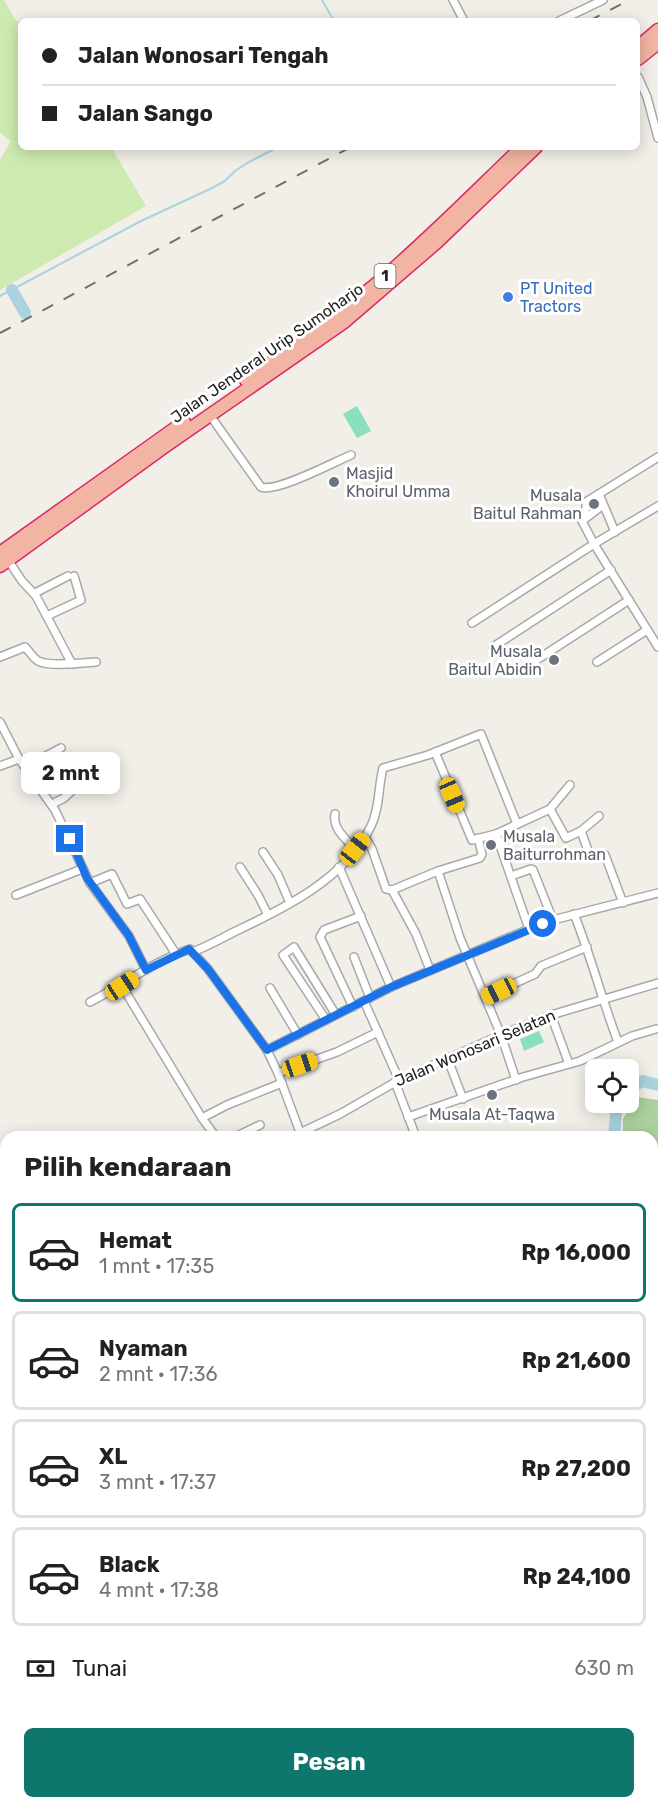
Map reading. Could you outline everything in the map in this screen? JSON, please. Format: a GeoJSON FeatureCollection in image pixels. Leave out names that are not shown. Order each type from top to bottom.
{"type":"FeatureCollection","features":[{"type":"Feature","properties":{"kind":"highway"},"geometry":{"type":"LineString","coordinates":[[640,45],[658,30]]}},
{"type":"Feature","properties":{"kind":"highway"},"geometry":{"type":"LineString","coordinates":[[640,57],[658,43]]}},
{"type":"Feature","properties":{"kind":"highway","name":"Jalan Jenderal Urip Sumoharjo"},"geometry":{"type":"LineString","coordinates":[[3,560],[145,449],[250,378],[344,310],[413,252],[519,150]]}},
{"type":"Feature","properties":{"kind":"highway","name":"Jalan Jenderal Urip Sumoharjo"},"geometry":{"type":"LineString","coordinates":[[3,560],[209,414],[314,344],[383,291],[533,150]]}},
{"type":"Feature","properties":{"kind":"street"},"geometry":{"type":"LineString","coordinates":[[453,0],[462,18]]}},
{"type":"Feature","properties":{"kind":"street"},"geometry":{"type":"LineString","coordinates":[[565,18],[603,0]]}},
{"type":"Feature","properties":{"kind":"street"},"geometry":{"type":"LineString","coordinates":[[640,81],[647,97],[658,138]]}},
{"type":"Feature","properties":{"kind":"street"},"geometry":{"type":"LineString","coordinates":[[209,414],[261,487],[267,490],[351,454]]}},
{"type":"Feature","properties":{"kind":"street"},"geometry":{"type":"LineString","coordinates":[[658,457],[585,503],[586,508],[582,521],[658,647]]}},
{"type":"Feature","properties":{"kind":"street"},"geometry":{"type":"LineString","coordinates":[[599,494],[615,532]]}},
{"type":"Feature","properties":{"kind":"street"},"geometry":{"type":"LineString","coordinates":[[582,521],[603,505]]}},
{"type":"Feature","properties":{"kind":"street"},"geometry":{"type":"LineString","coordinates":[[472,623],[594,544],[658,506]]}},
{"type":"Feature","properties":{"kind":"street"},"geometry":{"type":"LineString","coordinates":[[3,560],[35,593],[72,664]]}},
{"type":"Feature","properties":{"kind":"street"},"geometry":{"type":"LineString","coordinates":[[493,647],[611,570]]}},
{"type":"Feature","properties":{"kind":"street"},"geometry":{"type":"LineString","coordinates":[[35,593],[71,576],[81,600],[47,616]]}},
{"type":"Feature","properties":{"kind":"street"},"geometry":{"type":"LineString","coordinates":[[532,663],[629,600]]}},
{"type":"Feature","properties":{"kind":"street"},"geometry":{"type":"LineString","coordinates":[[597,662],[647,630]]}},
{"type":"Feature","properties":{"kind":"street"},"geometry":{"type":"LineString","coordinates":[[0,657],[25,647],[39,661],[72,664],[96,662]]}},
{"type":"Feature","properties":{"kind":"street"},"geometry":{"type":"LineString","coordinates":[[0,722],[19,759],[52,804],[90,883],[129,936],[146,970]]}},
{"type":"Feature","properties":{"kind":"street"},"geometry":{"type":"LineString","coordinates":[[90,1002],[176,954],[191,951],[268,915],[312,891],[339,867],[365,837],[374,819],[383,768],[435,752],[479,733],[483,736],[517,824]]}},
{"type":"Feature","properties":{"kind":"street"},"geometry":{"type":"LineString","coordinates":[[25,767],[61,748]]}},
{"type":"Feature","properties":{"kind":"street"},"geometry":{"type":"LineString","coordinates":[[435,752],[471,840],[496,834],[550,809],[570,785]]}},
{"type":"Feature","properties":{"kind":"street"},"geometry":{"type":"LineString","coordinates":[[0,766],[19,759]]}},
{"type":"Feature","properties":{"kind":"street"},"geometry":{"type":"LineString","coordinates":[[52,804],[76,788]]}},
{"type":"Feature","properties":{"kind":"street"},"geometry":{"type":"LineString","coordinates":[[550,809],[566,838],[580,831],[598,816]]}},
{"type":"Feature","properties":{"kind":"street"},"geometry":{"type":"LineString","coordinates":[[335,814],[337,829],[355,849]]}},
{"type":"Feature","properties":{"kind":"street"},"geometry":{"type":"LineString","coordinates":[[580,831],[590,856],[605,855],[623,903]]}},
{"type":"Feature","properties":{"kind":"street"},"geometry":{"type":"LineString","coordinates":[[496,834],[529,929]]}},
{"type":"Feature","properties":{"kind":"street"},"geometry":{"type":"LineString","coordinates":[[365,837],[372,849],[386,888],[392,890],[438,871],[480,858],[482,854],[478,838]]}},
{"type":"Feature","properties":{"kind":"street"},"geometry":{"type":"LineString","coordinates":[[263,852],[278,875],[290,903]]}},
{"type":"Feature","properties":{"kind":"street"},"geometry":{"type":"LineString","coordinates":[[240,867],[268,915]]}},
{"type":"Feature","properties":{"kind":"street"},"geometry":{"type":"LineString","coordinates":[[339,867],[391,987]]}},
{"type":"Feature","properties":{"kind":"street"},"geometry":{"type":"LineString","coordinates":[[16,895],[82,869]]}},
{"type":"Feature","properties":{"kind":"street"},"geometry":{"type":"LineString","coordinates":[[511,876],[533,870],[553,920]]}},
{"type":"Feature","properties":{"kind":"street"},"geometry":{"type":"LineString","coordinates":[[438,871],[460,938],[501,1035],[516,1080]]}},
{"type":"Feature","properties":{"kind":"street"},"geometry":{"type":"LineString","coordinates":[[90,883],[112,874],[127,904],[140,899],[176,954]]}},
{"type":"Feature","properties":{"kind":"street"},"geometry":{"type":"LineString","coordinates":[[392,890],[416,934],[430,970]]}},
{"type":"Feature","properties":{"kind":"street"},"geometry":{"type":"LineString","coordinates":[[267,1050],[391,987],[529,929],[553,920],[658,893]]}},
{"type":"Feature","properties":{"kind":"street"},"geometry":{"type":"LineString","coordinates":[[574,915],[587,947],[601,998],[618,1042]]}},
{"type":"Feature","properties":{"kind":"street"},"geometry":{"type":"LineString","coordinates":[[352,1007],[320,937],[324,930],[361,916]]}},
{"type":"Feature","properties":{"kind":"street"},"geometry":{"type":"LineString","coordinates":[[485,997],[535,974],[541,966],[587,947]]}},
{"type":"Feature","properties":{"kind":"street"},"geometry":{"type":"LineString","coordinates":[[326,1020],[283,955],[295,948],[336,1015]]}},
{"type":"Feature","properties":{"kind":"street"},"geometry":{"type":"LineString","coordinates":[[191,951],[208,969],[267,1050],[300,1131]]}},
{"type":"Feature","properties":{"kind":"street"},"geometry":{"type":"LineString","coordinates":[[354,957],[414,1131]]}},
{"type":"Feature","properties":{"kind":"street","name":"Jalan Wonosari Selatan"},"geometry":{"type":"LineString","coordinates":[[308,1131],[397,1081],[447,1057],[550,1015],[601,998],[658,983]]}},
{"type":"Feature","properties":{"kind":"street"},"geometry":{"type":"LineString","coordinates":[[122,986],[212,1131]]}},
{"type":"Feature","properties":{"kind":"street"},"geometry":{"type":"LineString","coordinates":[[270,988],[298,1035]]}},
{"type":"Feature","properties":{"kind":"street"},"geometry":{"type":"LineString","coordinates":[[550,1015],[569,1064]]}},
{"type":"Feature","properties":{"kind":"street"},"geometry":{"type":"LineString","coordinates":[[408,1117],[569,1064],[632,1036],[656,1029]]}},
{"type":"Feature","properties":{"kind":"street"},"geometry":{"type":"LineString","coordinates":[[278,1073],[337,1052],[378,1032]]}},
{"type":"Feature","properties":{"kind":"street"},"geometry":{"type":"LineString","coordinates":[[447,1057],[463,1099]]}},
{"type":"Feature","properties":{"kind":"street"},"geometry":{"type":"LineString","coordinates":[[202,1118],[227,1105],[282,1083]]}},
{"type":"Feature","properties":{"kind":"street"},"geometry":{"type":"LineString","coordinates":[[248,1131],[260,1125]]}},
{"type":"Feature","properties":{"kind":"green space"},"geometry":{"type":"Polygon","coordinates":[[[0,0],[4,0],[18,22],[18,150],[113,150],[146,206],[0,290],[0,160],[11,141],[0,133],[0,0]]]}},
{"type":"Feature","properties":{"kind":"green space"},"geometry":{"type":"Polygon","coordinates":[[[357,406],[371,431],[357,438],[343,414],[357,406]]]}},
{"type":"Feature","properties":{"kind":"green space"},"geometry":{"type":"Polygon","coordinates":[[[539,1031],[544,1042],[524,1051],[520,1039],[539,1031]]]}},
{"type":"Feature","properties":{"kind":"green space"},"geometry":{"type":"Polygon","coordinates":[[[639,1097],[658,1100],[658,1131],[623,1131],[623,1119],[627,1113],[639,1113],[639,1097]]]}},
{"type":"Feature","properties":{"kind":"waterway"},"geometry":{"type":"LineString","coordinates":[[322,0],[332,18]]}},
{"type":"Feature","properties":{"kind":"waterway"},"geometry":{"type":"LineString","coordinates":[[0,296],[141,221],[225,181],[235,171],[272,150]]}},
{"type":"Feature","properties":{"kind":"waterway"},"geometry":{"type":"LineString","coordinates":[[12,290],[25,313]]}},
{"type":"Feature","properties":{"kind":"waterway"},"geometry":{"type":"LineString","coordinates":[[639,1083],[643,1081],[658,1085]]}},
{"type":"Feature","properties":{"kind":"waterway"},"geometry":{"type":"LineString","coordinates":[[615,1131],[616,1113]]}},
{"type":"Feature","properties":{"kind":"railway"},"geometry":{"type":"LineString","coordinates":[[595,18],[629,0]]}},
{"type":"Feature","properties":{"kind":"railway"},"geometry":{"type":"LineString","coordinates":[[0,333],[345,150]]}},
{"type":"Feature","properties":{"kind":"place","name":"PT United Tractors"},"geometry":{"type":"Point","coordinates":[508,297]}},
{"type":"Feature","properties":{"kind":"place","name":"Masjid Khoirul Umma"},"geometry":{"type":"Point","coordinates":[334,482]}},
{"type":"Feature","properties":{"kind":"place","name":"Musala Baitul Rahman"},"geometry":{"type":"Point","coordinates":[594,504]}},
{"type":"Feature","properties":{"kind":"place","name":"Musala Baitul Abidin"},"geometry":{"type":"Point","coordinates":[554,660]}},
{"type":"Feature","properties":{"kind":"place","name":"Musala Baiturrohman"},"geometry":{"type":"Point","coordinates":[491,845]}},
{"type":"Feature","properties":{"kind":"place","name":"Musala At-Taqwa"},"geometry":{"type":"Point","coordinates":[492,1095]}},
{"type":"Feature","properties":{"kind":"route"},"geometry":{"type":"LineString","coordinates":[[70,839],[87,878],[129,936],[146,970],[189,949],[208,969],[267,1050],[391,987],[543,924]]}}]}
